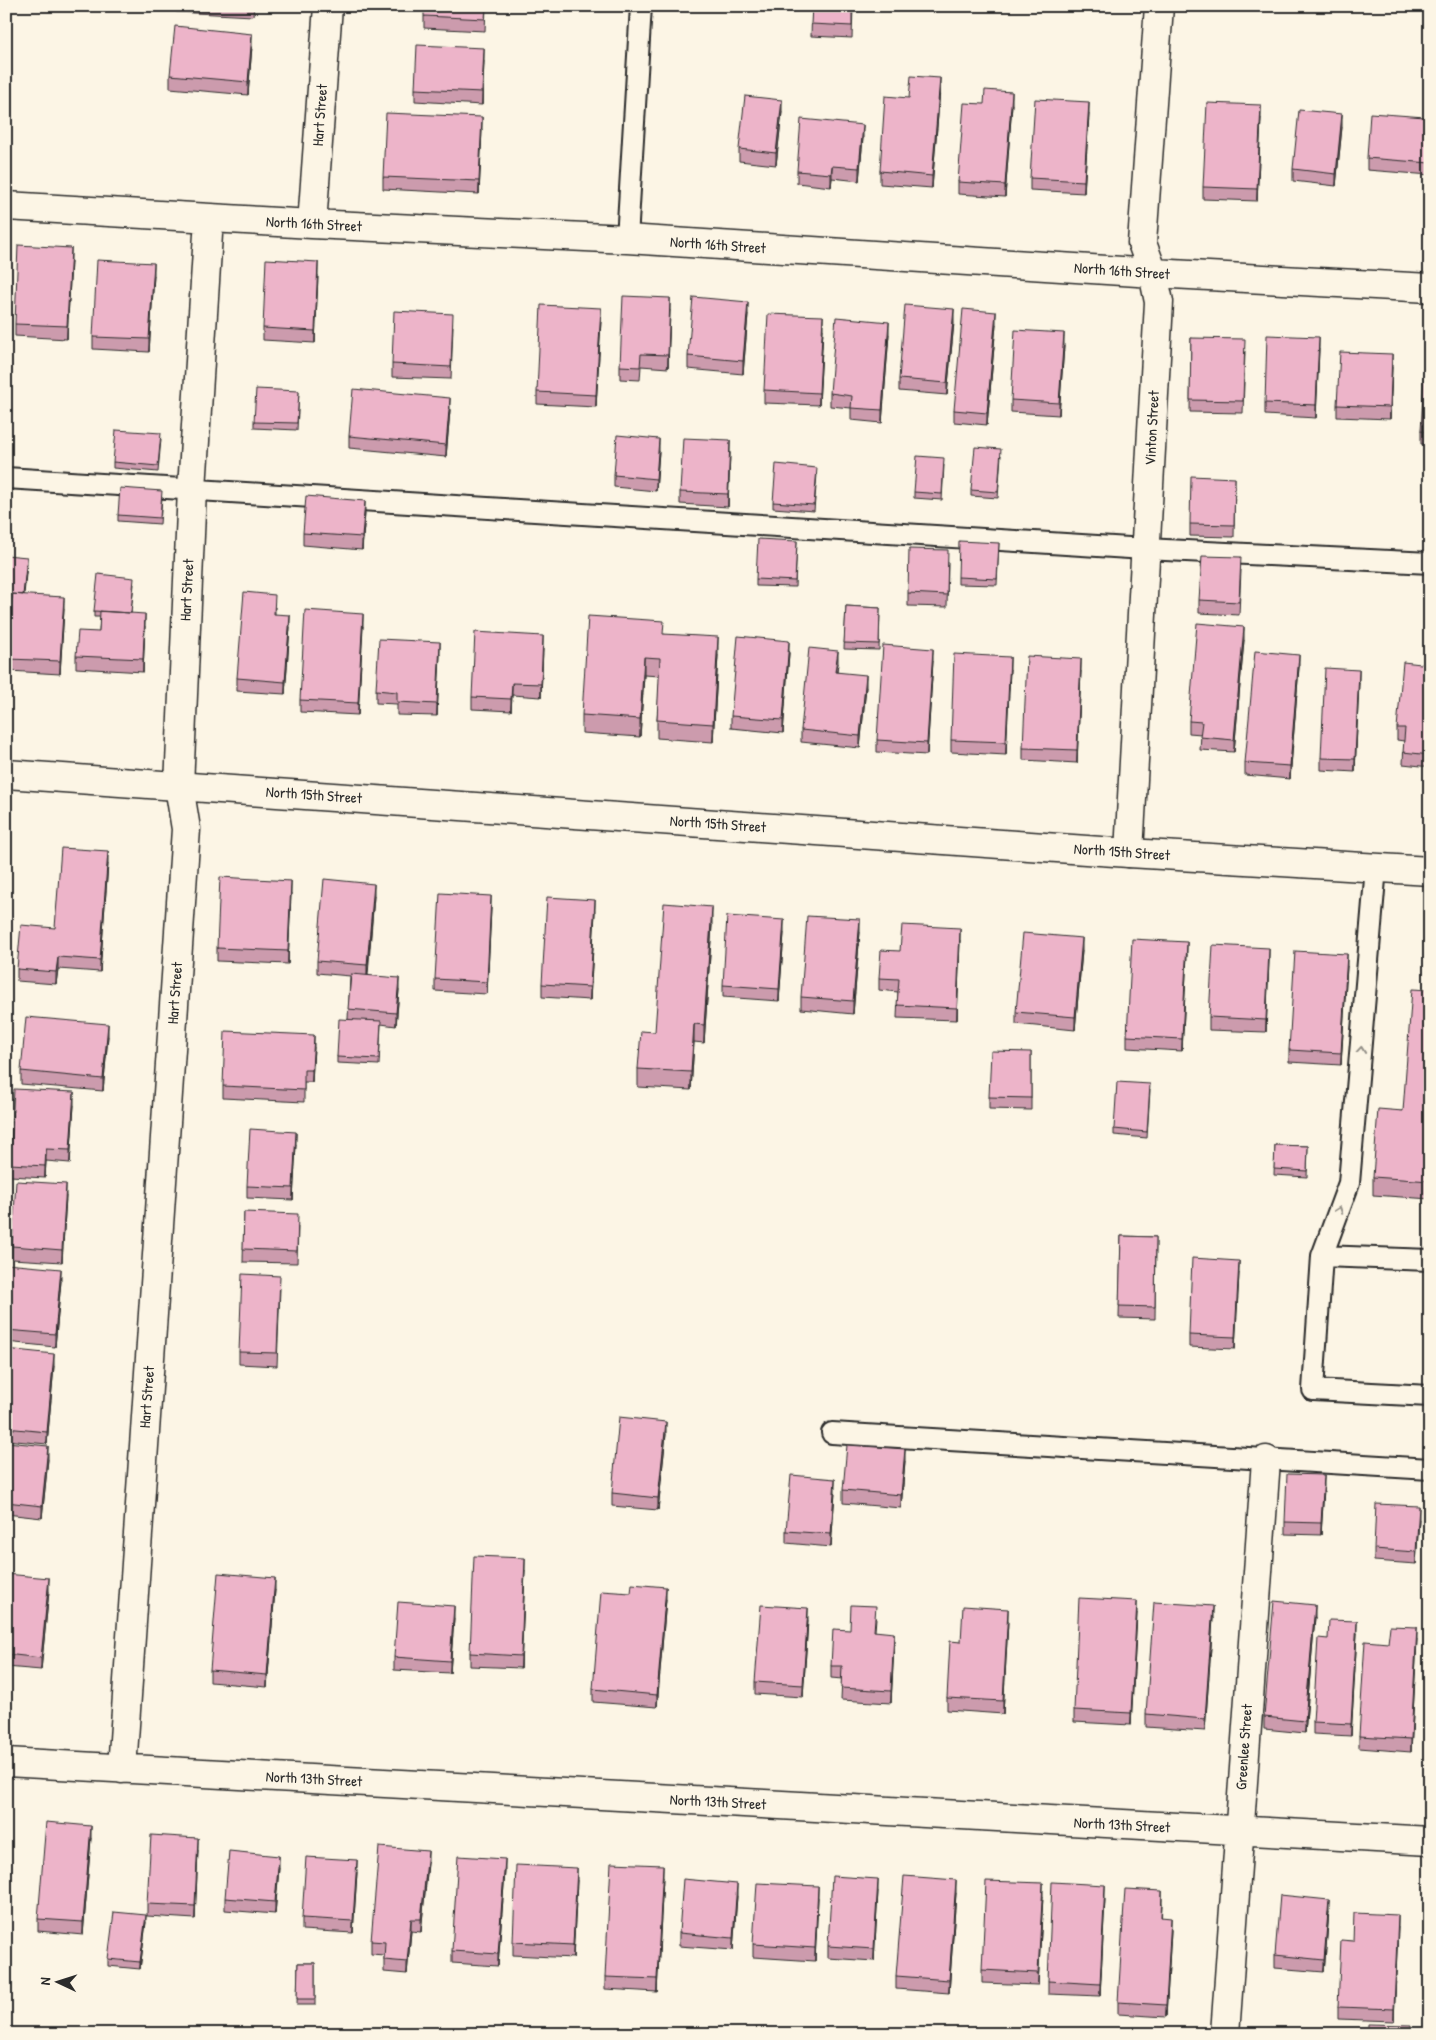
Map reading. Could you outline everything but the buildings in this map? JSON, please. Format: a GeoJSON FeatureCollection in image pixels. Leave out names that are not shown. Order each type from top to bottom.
{"type":"FeatureCollection","features":[{"type":"Feature","properties":{"kind":"street","name":"Hart Street"},"geometry":{"type":"LineString","coordinates":[[312,224],[328,6]]}},
{"type":"Feature","properties":{"kind":"street","name":"Vinton Street"},"geometry":{"type":"LineString","coordinates":[[1129,853],[1159,302],[1153,273],[1142,244],[1159,6]]}},
{"type":"Feature","properties":{"kind":"street","name":"North 16th Street"},"geometry":{"type":"LineString","coordinates":[[6,206],[312,224],[627,239],[1153,273],[1430,288]]}},
{"type":"Feature","properties":{"kind":"street","name":"Hart Street"},"geometry":{"type":"LineString","coordinates":[[122,1768],[186,829],[178,786],[192,489],[209,218]]}},
{"type":"Feature","properties":{"kind":"street","name":"North 15th Street"},"geometry":{"type":"LineString","coordinates":[[6,774],[1129,853],[1430,871]]}},
{"type":"Feature","properties":{"kind":"street","name":"Greenlee Street"},"geometry":{"type":"LineString","coordinates":[[1224,2034],[1266,1460]]}},
{"type":"Feature","properties":{"kind":"street","name":"North 13th Street"},"geometry":{"type":"LineString","coordinates":[[6,1762],[1430,1842]]}},
{"type":"Feature","properties":{"kind":"lane"},"geometry":{"type":"LineString","coordinates":[[627,239],[641,6]]}},
{"type":"Feature","properties":{"kind":"lane"},"geometry":{"type":"LineString","coordinates":[[6,478],[1145,549],[1430,563]]}},
{"type":"Feature","properties":{"kind":"lane"},"geometry":{"type":"LineString","coordinates":[[1376,868],[1349,1182],[1322,1256],[1313,1390],[1430,1396]]}},
{"type":"Feature","properties":{"kind":"lane"},"geometry":{"type":"LineString","coordinates":[[1322,1256],[1430,1260]]}},
{"type":"Feature","properties":{"kind":"lane"},"geometry":{"type":"LineString","coordinates":[[832,1433],[1430,1469]]}}]}
